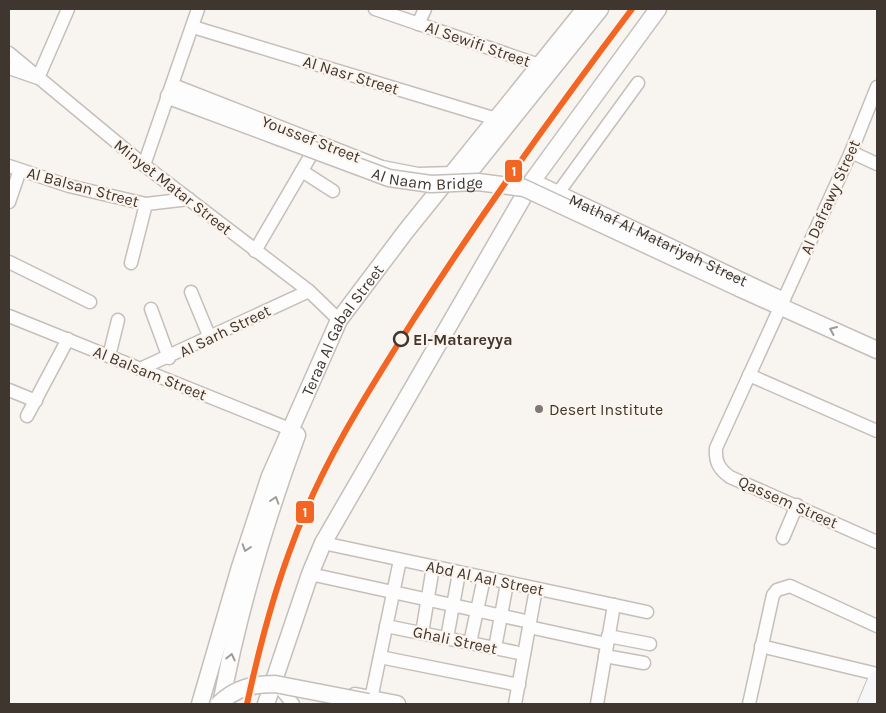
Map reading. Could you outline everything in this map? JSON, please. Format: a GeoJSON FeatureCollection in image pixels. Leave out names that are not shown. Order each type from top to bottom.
{"type":"FeatureCollection","features":[{"type":"Feature","properties":{"kind":"main road"},"geometry":{"type":"LineString","coordinates":[[867,704],[877,680]]}},
{"type":"Feature","properties":{"kind":"street"},"geometry":{"type":"LineString","coordinates":[[9,68],[38,78],[68,9]]}},
{"type":"Feature","properties":{"kind":"street"},"geometry":{"type":"LineString","coordinates":[[144,165],[198,9]]}},
{"type":"Feature","properties":{"kind":"street","name":"Al Sewifi Street"},"geometry":{"type":"LineString","coordinates":[[375,9],[547,67]]}},
{"type":"Feature","properties":{"kind":"street"},"geometry":{"type":"LineString","coordinates":[[418,24],[426,9]]}},
{"type":"Feature","properties":{"kind":"street","name":"Teraa Al Gabal Street"},"geometry":{"type":"LineString","coordinates":[[547,67],[585,9]]}},
{"type":"Feature","properties":{"kind":"street","name":"Teraa Al Gabal Street"},"geometry":{"type":"LineString","coordinates":[[220,704],[262,540],[297,436],[336,343],[356,311],[504,121],[547,67],[600,9]]}},
{"type":"Feature","properties":{"kind":"street"},"geometry":{"type":"LineString","coordinates":[[266,704],[310,574],[323,543],[533,180],[658,9]]}},
{"type":"Feature","properties":{"kind":"street","name":"Al Nasr Street"},"geometry":{"type":"LineString","coordinates":[[193,28],[504,121]]}},
{"type":"Feature","properties":{"kind":"street","name":"Minyet Matar Street"},"geometry":{"type":"LineString","coordinates":[[9,53],[144,165],[308,291],[338,320]]}},
{"type":"Feature","properties":{"kind":"street"},"geometry":{"type":"LineString","coordinates":[[558,193],[638,83]]}},
{"type":"Feature","properties":{"kind":"street","name":"Al Dafrawy Street"},"geometry":{"type":"LineString","coordinates":[[716,448],[851,152],[877,87]]}},
{"type":"Feature","properties":{"kind":"street","name":"Al Naam Bridge"},"geometry":{"type":"LineString","coordinates":[[171,90],[279,138],[389,178],[431,184],[478,182],[524,188],[739,288]]}},
{"type":"Feature","properties":{"kind":"street","name":"Youssef Street"},"geometry":{"type":"LineString","coordinates":[[171,90],[400,172],[436,175],[454,173]]}},
{"type":"Feature","properties":{"kind":"street","name":"Teraa Al Gabal Street"},"geometry":{"type":"LineString","coordinates":[[200,704],[258,510],[279,451],[292,430],[321,356],[338,320],[454,173],[504,121]]}},
{"type":"Feature","properties":{"kind":"street"},"geometry":{"type":"LineString","coordinates":[[256,251],[318,143]]}},
{"type":"Feature","properties":{"kind":"street"},"geometry":{"type":"LineString","coordinates":[[851,152],[877,164]]}},
{"type":"Feature","properties":{"kind":"street"},"geometry":{"type":"LineString","coordinates":[[9,202],[14,168]]}},
{"type":"Feature","properties":{"kind":"street","name":"Al Balsan Street"},"geometry":{"type":"LineString","coordinates":[[14,168],[69,186],[146,204],[189,200]]}},
{"type":"Feature","properties":{"kind":"street"},"geometry":{"type":"LineString","coordinates":[[302,171],[333,191]]}},
{"type":"Feature","properties":{"kind":"street","name":"Mathaf Al Matariyah Street"},"geometry":{"type":"LineString","coordinates":[[533,180],[877,350]]}},
{"type":"Feature","properties":{"kind":"street"},"geometry":{"type":"LineString","coordinates":[[131,263],[146,204]]}},
{"type":"Feature","properties":{"kind":"street"},"geometry":{"type":"LineString","coordinates":[[9,262],[90,302]]}},
{"type":"Feature","properties":{"kind":"street","name":"Mathaf Al Matariyah Street"},"geometry":{"type":"LineString","coordinates":[[739,288],[783,303]]}},
{"type":"Feature","properties":{"kind":"street","name":"Al Sarh Street"},"geometry":{"type":"LineString","coordinates":[[140,369],[169,358],[308,291]]}},
{"type":"Feature","properties":{"kind":"street"},"geometry":{"type":"LineString","coordinates":[[191,292],[210,338]]}},
{"type":"Feature","properties":{"kind":"street"},"geometry":{"type":"LineString","coordinates":[[152,309],[169,358]]}},
{"type":"Feature","properties":{"kind":"street","name":"Al Balsam Street"},"geometry":{"type":"LineString","coordinates":[[9,316],[292,430]]}},
{"type":"Feature","properties":{"kind":"street"},"geometry":{"type":"LineString","coordinates":[[109,356],[118,320]]}},
{"type":"Feature","properties":{"kind":"street"},"geometry":{"type":"LineString","coordinates":[[28,416],[68,339]]}},
{"type":"Feature","properties":{"kind":"street"},"geometry":{"type":"LineString","coordinates":[[749,375],[877,431]]}},
{"type":"Feature","properties":{"kind":"street"},"geometry":{"type":"LineString","coordinates":[[9,390],[36,400]]}},
{"type":"Feature","properties":{"kind":"street","name":"Qassem Street"},"geometry":{"type":"LineString","coordinates":[[716,448],[716,456],[723,472],[877,542]]}},
{"type":"Feature","properties":{"kind":"street"},"geometry":{"type":"LineString","coordinates":[[783,538],[797,505]]}},
{"type":"Feature","properties":{"kind":"street","name":"Abd Al Aal Street"},"geometry":{"type":"LineString","coordinates":[[323,543],[647,612]]}},
{"type":"Feature","properties":{"kind":"street"},"geometry":{"type":"LineString","coordinates":[[374,702],[380,657],[400,560]]}},
{"type":"Feature","properties":{"kind":"street"},"geometry":{"type":"LineString","coordinates":[[422,633],[433,567]]}},
{"type":"Feature","properties":{"kind":"street"},"geometry":{"type":"LineString","coordinates":[[447,638],[459,573]]}},
{"type":"Feature","properties":{"kind":"street"},"geometry":{"type":"LineString","coordinates":[[310,574],[500,615],[607,645],[644,663]]}},
{"type":"Feature","properties":{"kind":"street"},"geometry":{"type":"LineString","coordinates":[[470,643],[484,578]]}},
{"type":"Feature","properties":{"kind":"street"},"geometry":{"type":"LineString","coordinates":[[495,648],[507,582]]}},
{"type":"Feature","properties":{"kind":"street"},"geometry":{"type":"LineString","coordinates":[[749,704],[773,595],[783,587],[796,589],[877,626]]}},
{"type":"Feature","properties":{"kind":"street"},"geometry":{"type":"LineString","coordinates":[[515,704],[536,589]]}},
{"type":"Feature","properties":{"kind":"street"},"geometry":{"type":"LineString","coordinates":[[597,704],[614,605]]}},
{"type":"Feature","properties":{"kind":"street","name":"Ghali Street"},"geometry":{"type":"LineString","coordinates":[[386,626],[524,654]]}},
{"type":"Feature","properties":{"kind":"street"},"geometry":{"type":"LineString","coordinates":[[607,645],[650,644]]}},
{"type":"Feature","properties":{"kind":"street"},"geometry":{"type":"LineString","coordinates":[[762,646],[877,674]]}},
{"type":"Feature","properties":{"kind":"street"},"geometry":{"type":"LineString","coordinates":[[380,657],[519,684]]}},
{"type":"Feature","properties":{"kind":"street"},"geometry":{"type":"LineString","coordinates":[[274,680],[374,702]]}},
{"type":"Feature","properties":{"kind":"street"},"geometry":{"type":"LineString","coordinates":[[274,680],[293,704]]}},
{"type":"Feature","properties":{"kind":"street"},"geometry":{"type":"LineString","coordinates":[[220,704],[237,691],[263,684],[275,684],[374,702],[397,704]]}},
{"type":"Feature","properties":{"kind":"transit line","name":"1"},"geometry":{"type":"LineString","coordinates":[[247,704],[265,628],[289,553],[314,492],[344,434],[394,350],[492,202],[632,9]]}},
{"type":"Feature","properties":{"kind":"place","name":"El-Matareyya"},"geometry":{"type":"Point","coordinates":[401,339]}},
{"type":"Feature","properties":{"kind":"place","name":"Desert Institute"},"geometry":{"type":"Point","coordinates":[539,409]}}]}
